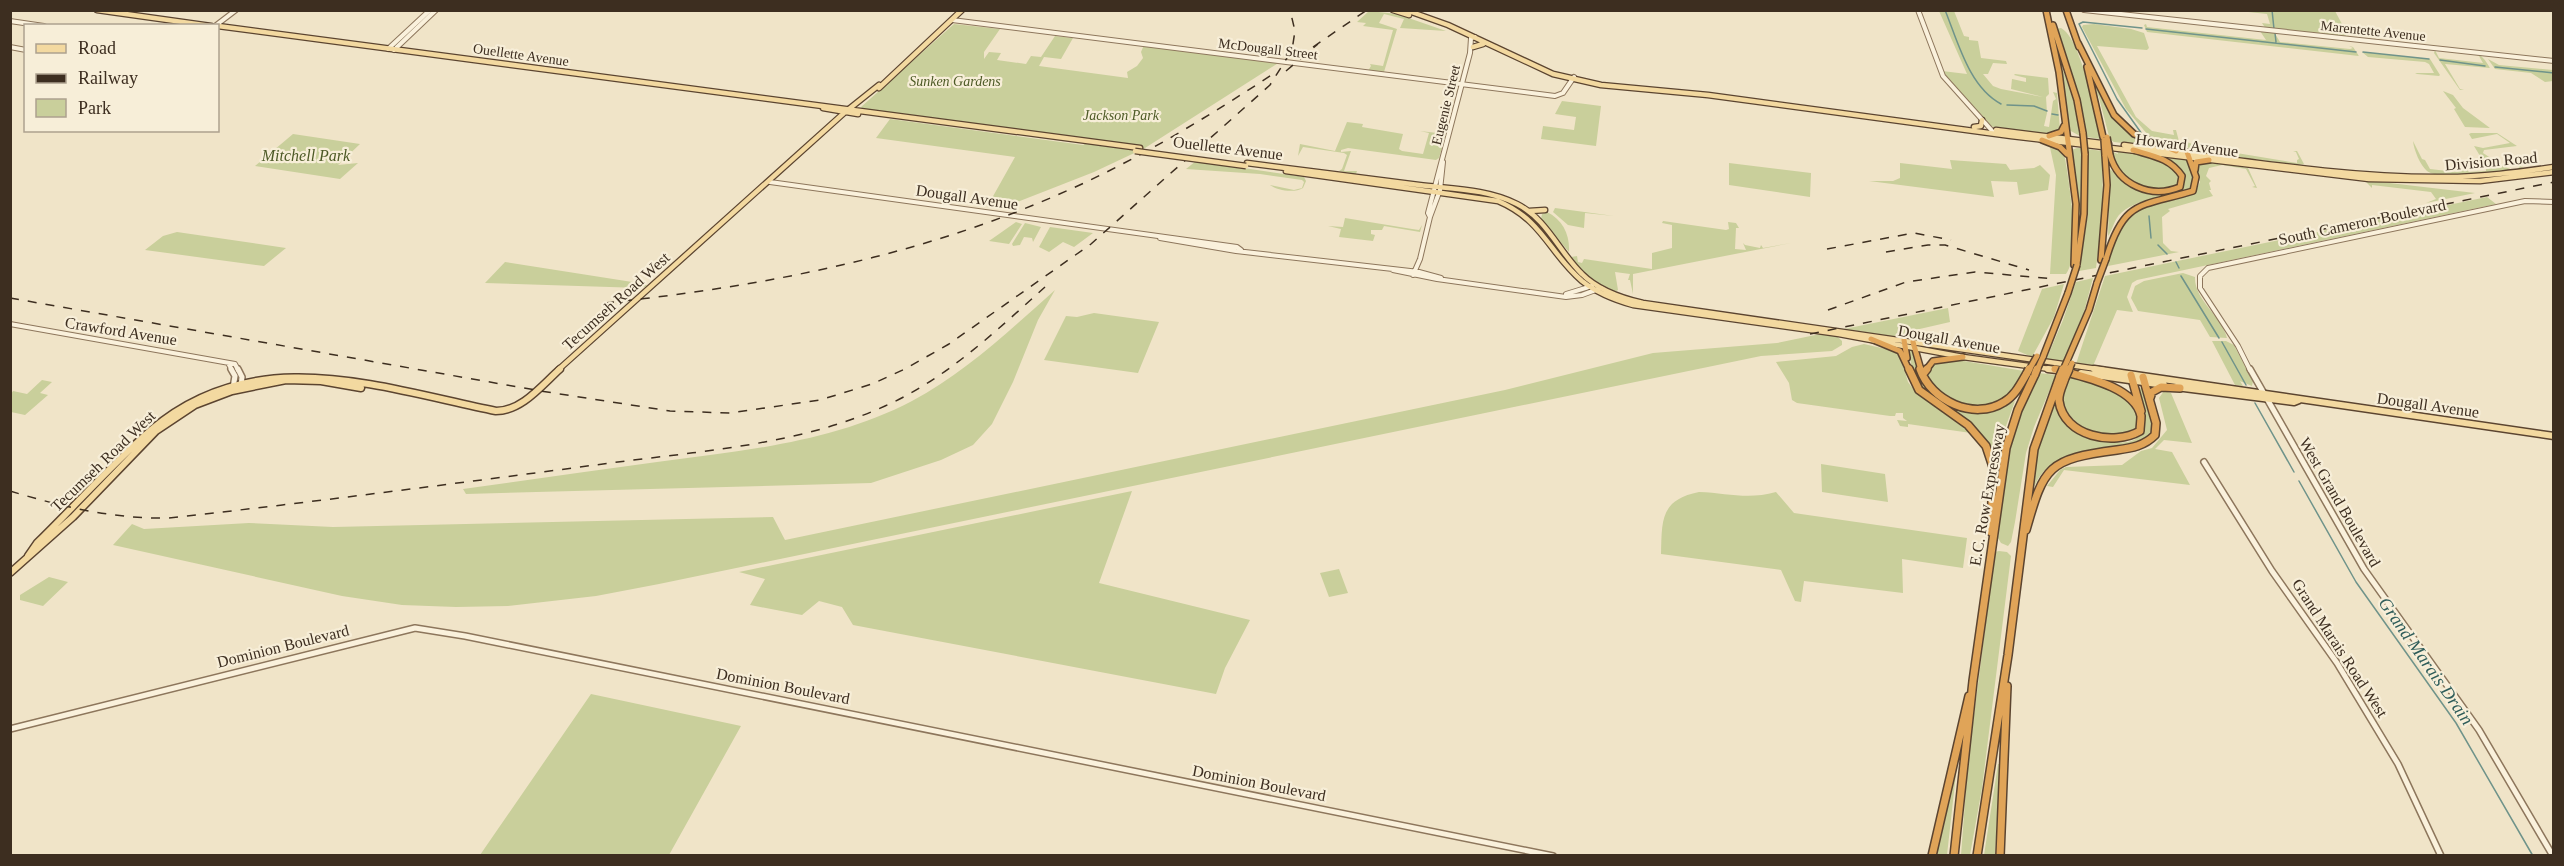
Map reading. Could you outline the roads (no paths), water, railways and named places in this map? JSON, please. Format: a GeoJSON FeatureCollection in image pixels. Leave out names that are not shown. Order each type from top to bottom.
{"type":"FeatureCollection","features":[{"type":"Feature","properties":{"kind":"highway"},"geometry":{"type":"LineString","coordinates":[[2047,10],[2059,72],[2067,154],[2076,204],[2075,265]]}},
{"type":"Feature","properties":{"kind":"highway","name":"E.C. Row Expressway"},"geometry":{"type":"LineString","coordinates":[[1954,855],[1973,681],[1991,543],[2008,440],[2031,373],[2055,327],[2068,293],[2084,214],[2083,133],[2077,100],[2047,10]]}},
{"type":"Feature","properties":{"kind":"highway"},"geometry":{"type":"LineString","coordinates":[[2066,10],[2078,43],[2108,155],[2104,259]]}},
{"type":"Feature","properties":{"kind":"highway"},"geometry":{"type":"LineString","coordinates":[[2078,43],[2114,115],[2121,124],[2141,138],[2176,151]]}},
{"type":"Feature","properties":{"kind":"highway"},"geometry":{"type":"LineString","coordinates":[[2049,136],[2061,132],[2064,125]]}},
{"type":"Feature","properties":{"kind":"highway"},"geometry":{"type":"LineString","coordinates":[[2042,140],[2060,147],[2067,154]]}},
{"type":"Feature","properties":{"kind":"highway"},"geometry":{"type":"LineString","coordinates":[[2108,155],[2117,173],[2136,185],[2165,191],[2180,187],[2182,176],[2171,163],[2133,150]]}},
{"type":"Feature","properties":{"kind":"highway"},"geometry":{"type":"LineString","coordinates":[[2188,155],[2195,173]]}},
{"type":"Feature","properties":{"kind":"highway"},"geometry":{"type":"LineString","coordinates":[[1977,855],[2008,655],[2034,449],[2069,362],[2114,230],[2124,214],[2139,206],[2193,191],[2197,185],[2194,164],[2210,160]]}},
{"type":"Feature","properties":{"kind":"highway"},"geometry":{"type":"LineString","coordinates":[[1871,339],[1896,348],[1907,361]]}},
{"type":"Feature","properties":{"kind":"highway"},"geometry":{"type":"LineString","coordinates":[[1905,343],[1907,361],[1919,390],[1968,425],[1978,434],[1988,451],[1993,467],[1991,543]]}},
{"type":"Feature","properties":{"kind":"highway"},"geometry":{"type":"LineString","coordinates":[[1914,345],[1929,387],[1944,399],[1963,406],[1983,409],[2000,405],[2031,373]]}},
{"type":"Feature","properties":{"kind":"highway"},"geometry":{"type":"LineString","coordinates":[[1923,375],[1928,365],[1935,360],[1963,357]]}},
{"type":"Feature","properties":{"kind":"highway"},"geometry":{"type":"LineString","coordinates":[[2055,369],[2097,380],[2116,389],[2131,401],[2141,417]]}},
{"type":"Feature","properties":{"kind":"highway"},"geometry":{"type":"LineString","coordinates":[[2063,377],[2059,395],[2061,410],[2071,424],[2105,439],[2129,438],[2140,431],[2141,417],[2132,378]]}},
{"type":"Feature","properties":{"kind":"highway"},"geometry":{"type":"LineString","coordinates":[[2020,553],[2043,478],[2057,465],[2072,459],[2137,447],[2148,443],[2155,435],[2157,429],[2151,401],[2143,380]]}},
{"type":"Feature","properties":{"kind":"highway"},"geometry":{"type":"LineString","coordinates":[[2151,401],[2151,393],[2157,388],[2180,388]]}},
{"type":"Feature","properties":{"kind":"highway"},"geometry":{"type":"LineString","coordinates":[[2000,855],[2008,655]]}},
{"type":"Feature","properties":{"kind":"highway"},"geometry":{"type":"LineString","coordinates":[[1932,855],[1973,681]]}},
{"type":"Feature","properties":{"kind":"main road","name":"Ouellette Avenue"},"geometry":{"type":"LineString","coordinates":[[97,10],[200,24]]}},
{"type":"Feature","properties":{"kind":"main road","name":"Tecumseh Road West"},"geometry":{"type":"LineString","coordinates":[[10,573],[28,556],[37,543],[151,430],[200,398],[241,386],[300,380],[381,390],[496,411],[506,411],[519,405],[962,10]]}},
{"type":"Feature","properties":{"kind":"main road","name":"Howard Avenue"},"geometry":{"type":"LineString","coordinates":[[1393,10],[1434,22],[1483,44],[1505,51]]}},
{"type":"Feature","properties":{"kind":"main road","name":"Howard Avenue"},"geometry":{"type":"LineString","coordinates":[[1406,10],[1573,79],[1938,125],[2049,136],[2066,141],[2133,150],[2354,174],[2430,177]]}},
{"type":"Feature","properties":{"kind":"main road","name":"Ouellette Avenue"},"geometry":{"type":"LineString","coordinates":[[219,27],[1490,195],[1511,201],[1528,211],[1546,227],[1576,268],[1596,287]]}},
{"type":"Feature","properties":{"kind":"main road"},"geometry":{"type":"LineString","coordinates":[[1473,47],[1483,44]]}},
{"type":"Feature","properties":{"kind":"main road"},"geometry":{"type":"LineString","coordinates":[[1974,127],[1981,126],[1982,120]]}},
{"type":"Feature","properties":{"kind":"main road","name":"Howard Avenue"},"geometry":{"type":"LineString","coordinates":[[1938,125],[1974,127],[2011,136],[2042,140],[2176,151],[2210,160],[2369,179],[2434,182]]}},
{"type":"Feature","properties":{"kind":"main road"},"geometry":{"type":"LineString","coordinates":[[2003,142],[2001,139],[2003,137],[2011,136]]}},
{"type":"Feature","properties":{"kind":"main road","name":"Division Road"},"geometry":{"type":"LineString","coordinates":[[2430,177],[2499,176],[2553,168]]}},
{"type":"Feature","properties":{"kind":"main road","name":"Division Road"},"geometry":{"type":"LineString","coordinates":[[2434,182],[2498,180],[2553,168]]}},
{"type":"Feature","properties":{"kind":"main road","name":"Ouellette Avenue"},"geometry":{"type":"LineString","coordinates":[[1437,189],[1495,200],[1523,212],[1543,232],[1570,269],[1596,287]]}},
{"type":"Feature","properties":{"kind":"main road"},"geometry":{"type":"LineString","coordinates":[[1528,211],[1545,210]]}},
{"type":"Feature","properties":{"kind":"main road","name":"Dougall Avenue"},"geometry":{"type":"LineString","coordinates":[[1596,287],[1633,304],[1905,343]]}},
{"type":"Feature","properties":{"kind":"main road","name":"Dougall Avenue"},"geometry":{"type":"LineString","coordinates":[[1596,287],[1643,303],[1905,343],[1963,357],[2132,378]]}},
{"type":"Feature","properties":{"kind":"main road","name":"Dougall Avenue"},"geometry":{"type":"LineString","coordinates":[[1914,345],[2132,378],[2180,388],[2264,395]]}},
{"type":"Feature","properties":{"kind":"main road","name":"Dougall Avenue"},"geometry":{"type":"LineString","coordinates":[[2143,380],[2553,436]]}},
{"type":"Feature","properties":{"kind":"street"},"geometry":{"type":"LineString","coordinates":[[218,24],[236,10]]}},
{"type":"Feature","properties":{"kind":"street"},"geometry":{"type":"LineString","coordinates":[[388,49],[430,10]]}},
{"type":"Feature","properties":{"kind":"street"},"geometry":{"type":"LineString","coordinates":[[394,50],[436,10]]}},
{"type":"Feature","properties":{"kind":"street"},"geometry":{"type":"LineString","coordinates":[[1918,10],[1942,75],[1993,131]]}},
{"type":"Feature","properties":{"kind":"street","name":"Marentette Avenue"},"geometry":{"type":"LineString","coordinates":[[2084,10],[2553,61]]}},
{"type":"Feature","properties":{"kind":"street","name":"McDougall Street"},"geometry":{"type":"LineString","coordinates":[[952,20],[1555,96],[1563,93],[1573,79]]}},
{"type":"Feature","properties":{"kind":"street"},"geometry":{"type":"LineString","coordinates":[[10,21],[30,24]]}},
{"type":"Feature","properties":{"kind":"street","name":"Eugenie Street"},"geometry":{"type":"LineString","coordinates":[[1470,53],[1474,38]]}},
{"type":"Feature","properties":{"kind":"street","name":"Eugenie Street"},"geometry":{"type":"LineString","coordinates":[[1416,274],[1437,189],[1445,167],[1443,162],[1474,38]]}},
{"type":"Feature","properties":{"kind":"street","name":"Dougall Avenue"},"geometry":{"type":"LineString","coordinates":[[770,182],[1160,237],[1161,240],[1393,270],[1557,295],[1573,297],[1596,287]]}},
{"type":"Feature","properties":{"kind":"street","name":"South Cameron Boulevard"},"geometry":{"type":"LineString","coordinates":[[2199,275],[2205,269],[2216,265],[2532,200],[2553,202]]}},
{"type":"Feature","properties":{"kind":"street","name":"West Grand Boulevard"},"geometry":{"type":"LineString","coordinates":[[2199,275],[2200,288],[2238,346],[2364,570],[2479,730],[2553,855]]}},
{"type":"Feature","properties":{"kind":"street","name":"Crawford Avenue"},"geometry":{"type":"LineString","coordinates":[[10,324],[228,363]]}},
{"type":"Feature","properties":{"kind":"street"},"geometry":{"type":"LineString","coordinates":[[228,363],[235,364],[238,368],[241,386]]}},
{"type":"Feature","properties":{"kind":"street"},"geometry":{"type":"LineString","coordinates":[[228,363],[235,376],[233,388]]}},
{"type":"Feature","properties":{"kind":"street","name":"Grand Marais Road West"},"geometry":{"type":"LineString","coordinates":[[2204,462],[2236,516],[2354,691],[2398,764],[2441,855]]}},
{"type":"Feature","properties":{"kind":"street","name":"Dominion Boulevard"},"geometry":{"type":"LineString","coordinates":[[10,729],[407,628],[415,628],[465,636],[1553,855]]}},
{"type":"Feature","properties":{"kind":"waterway"},"geometry":{"type":"LineString","coordinates":[[1945,10],[1973,75],[1981,87],[2001,104]]}},
{"type":"Feature","properties":{"kind":"waterway"},"geometry":{"type":"LineString","coordinates":[[2272,10],[2274,29]]}},
{"type":"Feature","properties":{"kind":"waterway"},"geometry":{"type":"LineString","coordinates":[[2142,28],[2083,22],[2079,24],[2117,99],[2142,134]]}},
{"type":"Feature","properties":{"kind":"waterway"},"geometry":{"type":"LineString","coordinates":[[2146,29],[2356,52]]}},
{"type":"Feature","properties":{"kind":"waterway"},"geometry":{"type":"LineString","coordinates":[[2275,33],[2276,42]]}},
{"type":"Feature","properties":{"kind":"waterway"},"geometry":{"type":"LineString","coordinates":[[2363,52],[2429,59]]}},
{"type":"Feature","properties":{"kind":"waterway"},"geometry":{"type":"LineString","coordinates":[[2440,60],[2485,66]]}},
{"type":"Feature","properties":{"kind":"waterway"},"geometry":{"type":"LineString","coordinates":[[2495,67],[2554,73]]}},
{"type":"Feature","properties":{"kind":"waterway"},"geometry":{"type":"LineString","coordinates":[[2007,105],[2034,106],[2047,111]]}},
{"type":"Feature","properties":{"kind":"waterway"},"geometry":{"type":"LineString","coordinates":[[2052,114],[2058,115]]}},
{"type":"Feature","properties":{"kind":"waterway","name":"Grand Marais Drain"},"geometry":{"type":"LineString","coordinates":[[2149,216],[2151,238]]}},
{"type":"Feature","properties":{"kind":"waterway"},"geometry":{"type":"LineString","coordinates":[[2158,245],[2167,254]]}},
{"type":"Feature","properties":{"kind":"waterway","name":"Grand Marais Drain"},"geometry":{"type":"LineString","coordinates":[[2176,262],[2179,268]]}},
{"type":"Feature","properties":{"kind":"waterway","name":"Grand Marais Drain"},"geometry":{"type":"LineString","coordinates":[[2181,276],[2219,338]]}},
{"type":"Feature","properties":{"kind":"waterway","name":"Grand Marais Drain"},"geometry":{"type":"LineString","coordinates":[[2222,342],[2246,385]]}},
{"type":"Feature","properties":{"kind":"waterway","name":"Grand Marais Drain"},"geometry":{"type":"LineString","coordinates":[[2255,403],[2294,472]]}},
{"type":"Feature","properties":{"kind":"waterway","name":"Grand Marais Drain"},"geometry":{"type":"LineString","coordinates":[[2299,481],[2356,582],[2456,723],[2533,856]]}},
{"type":"Feature","properties":{"kind":"railway"},"geometry":{"type":"LineString","coordinates":[[10,298],[541,391],[670,411],[730,413],[820,400],[872,384],[905,369],[949,344],[1091,244],[1270,85],[1292,50],[1295,31],[1290,10]]}},
{"type":"Feature","properties":{"kind":"railway"},"geometry":{"type":"LineString","coordinates":[[1313,47],[1367,10]]}},
{"type":"Feature","properties":{"kind":"railway"},"geometry":{"type":"LineString","coordinates":[[1286,71],[1318,44]]}},
{"type":"Feature","properties":{"kind":"railway"},"geometry":{"type":"LineString","coordinates":[[605,303],[720,288],[834,267],[946,237],[1001,218],[1084,183],[1194,124],[1273,74]]}},
{"type":"Feature","properties":{"kind":"railway"},"geometry":{"type":"LineString","coordinates":[[1810,334],[2554,182]]}},
{"type":"Feature","properties":{"kind":"railway"},"geometry":{"type":"LineString","coordinates":[[1827,249],[1914,233],[1951,240]]}},
{"type":"Feature","properties":{"kind":"railway"},"geometry":{"type":"LineString","coordinates":[[1886,252],[1928,245],[1945,245],[2029,270]]}},
{"type":"Feature","properties":{"kind":"railway"},"geometry":{"type":"LineString","coordinates":[[1828,310],[1906,282],[1975,272],[2056,279]]}},
{"type":"Feature","properties":{"kind":"railway"},"geometry":{"type":"LineString","coordinates":[[10,491],[88,511],[148,518],[169,518],[332,499],[782,439],[852,419],[907,395],[970,353],[1045,287]]}},
{"type":"Feature","properties":{"kind":"park label","name":"Sunken Gardens"},"geometry":{"type":"Point","coordinates":[955,81]}},
{"type":"Feature","properties":{"kind":"park label","name":"Jackson Park"},"geometry":{"type":"Point","coordinates":[1121,115]}},
{"type":"Feature","properties":{"kind":"park label","name":"Mitchell Park"},"geometry":{"type":"Point","coordinates":[306,155]}}]}
